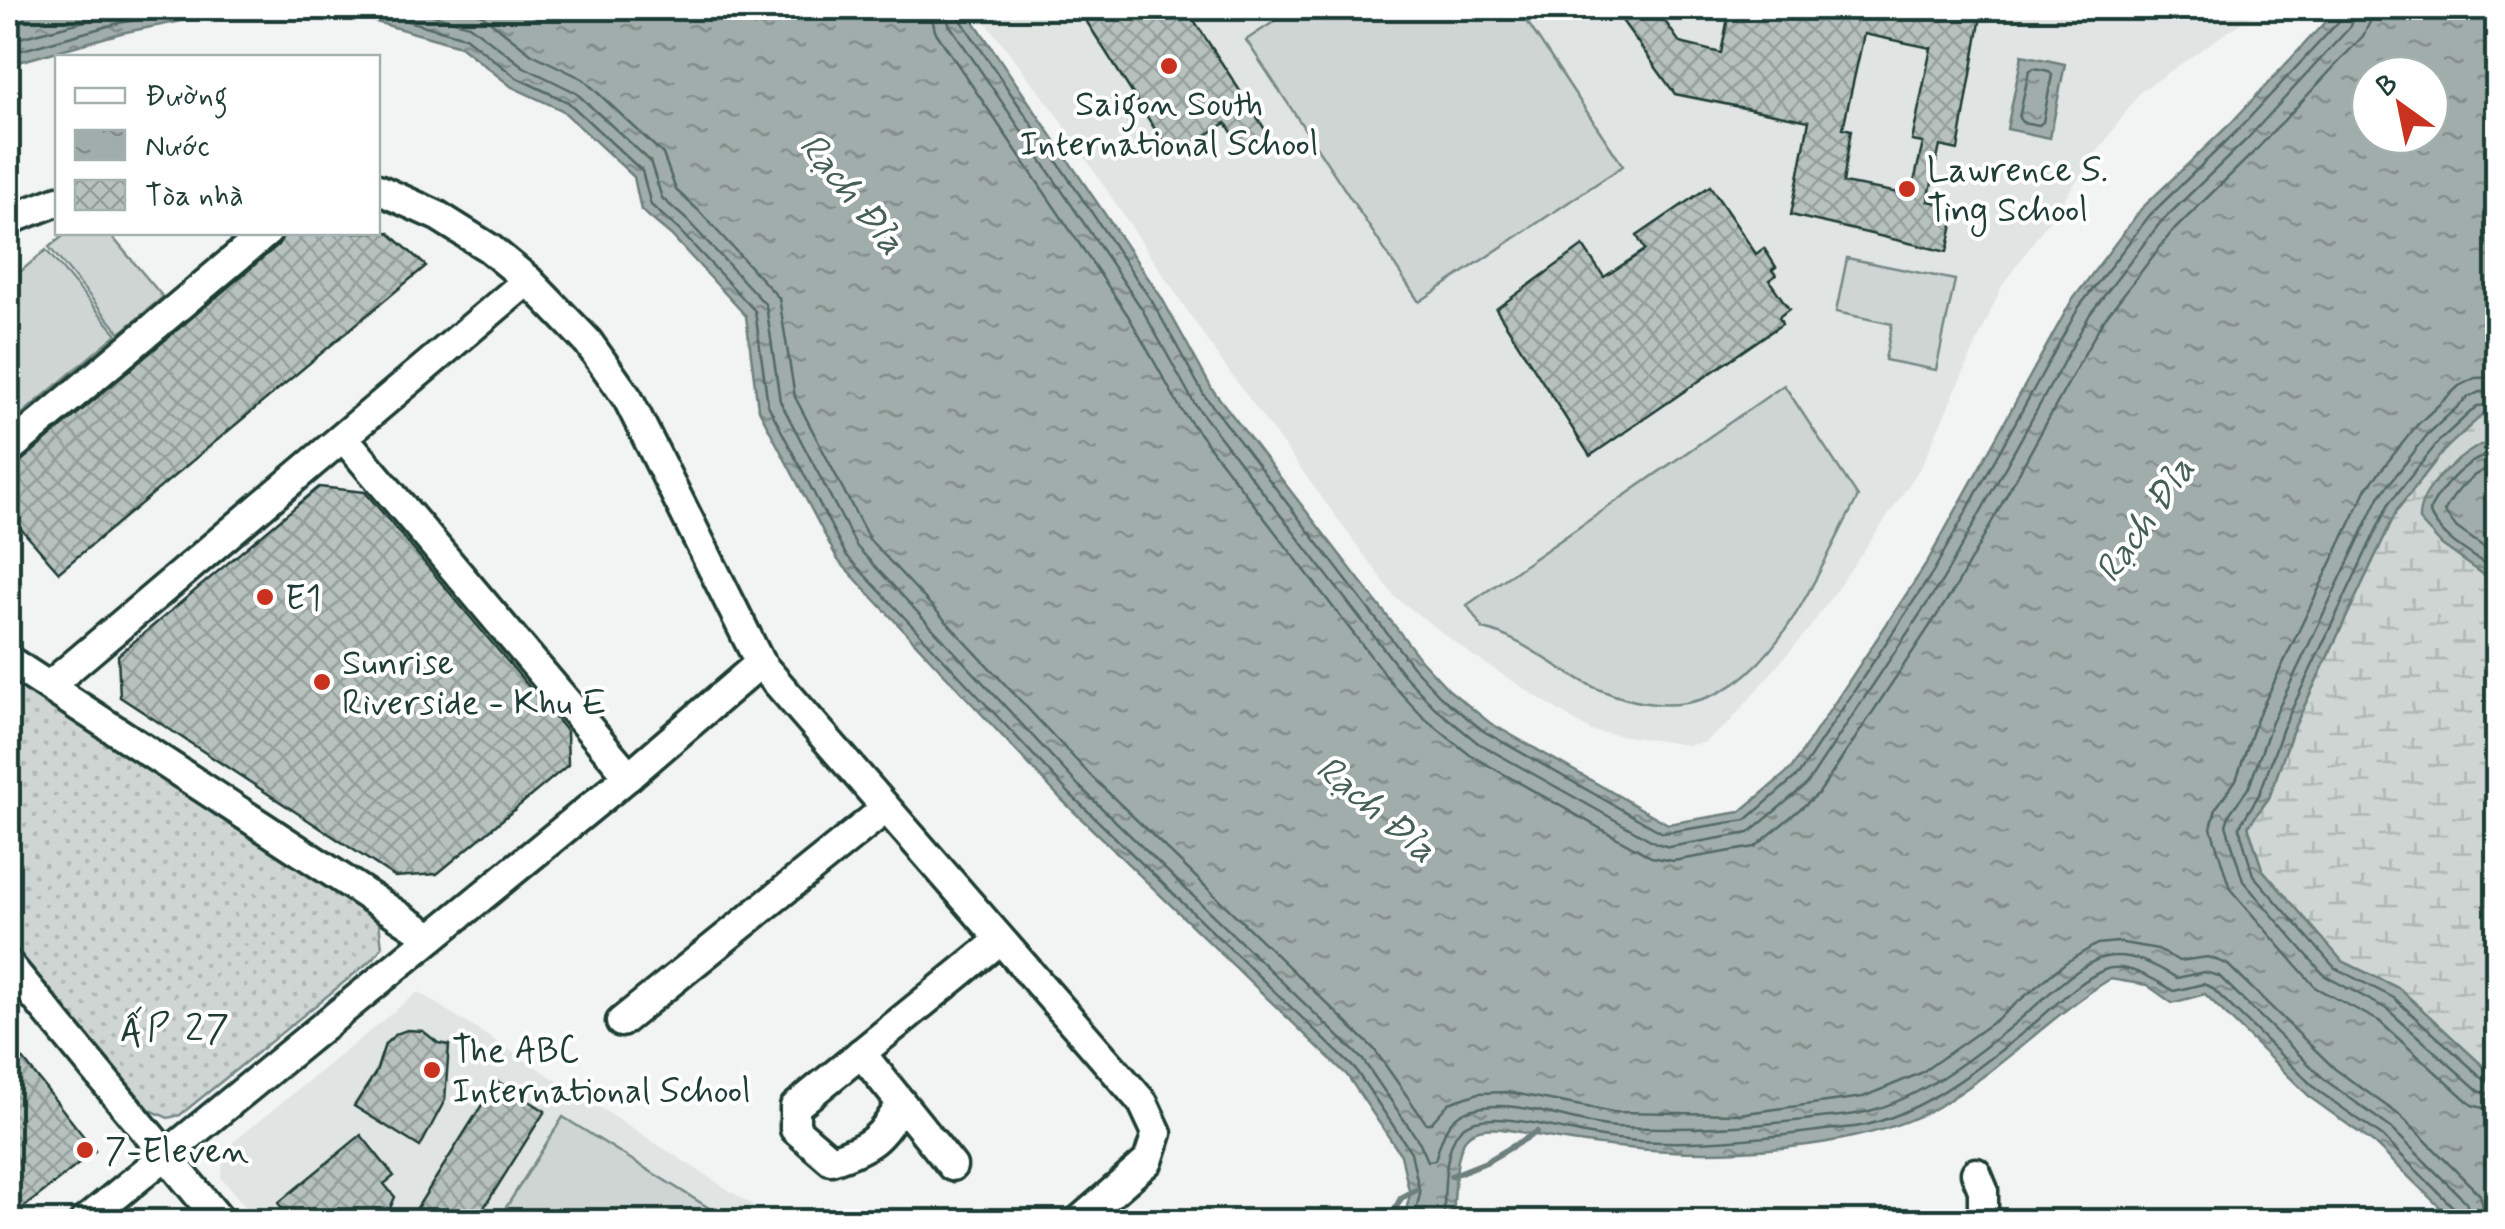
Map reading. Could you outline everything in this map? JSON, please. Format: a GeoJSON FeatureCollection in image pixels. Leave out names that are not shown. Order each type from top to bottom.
{"type":"FeatureCollection","features":[{"type":"Feature","properties":{"kind":"street"},"geometry":{"type":"LineString","coordinates":[[380,190],[438,216],[489,248],[528,280],[588,342],[628,399],[760,663],[1143,1103],[1157,1133],[1148,1161],[1078,1222]]}},
{"type":"Feature","properties":{"kind":"street"},"geometry":{"type":"LineString","coordinates":[[8,220],[55,202]]}},
{"type":"Feature","properties":{"kind":"street"},"geometry":{"type":"LineString","coordinates":[[8,450],[263,235]]}},
{"type":"Feature","properties":{"kind":"street"},"geometry":{"type":"LineString","coordinates":[[49,686],[528,280]]}},
{"type":"Feature","properties":{"kind":"street"},"geometry":{"type":"LineString","coordinates":[[344,438],[629,776]]}},
{"type":"Feature","properties":{"kind":"street"},"geometry":{"type":"LineString","coordinates":[[8,660],[431,937]]}},
{"type":"Feature","properties":{"kind":"street"},"geometry":{"type":"LineString","coordinates":[[84,1222],[629,776],[760,663]]}},
{"type":"Feature","properties":{"kind":"street"},"geometry":{"type":"LineString","coordinates":[[622,1022],[885,809]]}},
{"type":"Feature","properties":{"kind":"street"},"geometry":{"type":"LineString","coordinates":[[902,1103],[886,1132],[860,1150],[831,1160],[795,1130],[795,1107],[1000,940]]}},
{"type":"Feature","properties":{"kind":"street"},"geometry":{"type":"LineString","coordinates":[[8,964],[220,1222]]}},
{"type":"Feature","properties":{"kind":"street"},"geometry":{"type":"LineString","coordinates":[[861,1053],[952,1166]]}},
{"type":"Feature","properties":{"kind":"street"},"geometry":{"type":"LineString","coordinates":[[1976,1173],[1984,1190],[1983,1222]]}},
{"type":"Feature","properties":{"kind":"shaded area"},"geometry":{"type":"Polygon","coordinates":[[[975,8],[2262,8],[2140,92],[2002,286],[1922,465],[1883,523],[1808,630],[1727,725],[1703,743],[1688,745],[1591,731],[1472,655],[1395,597],[1217,355],[1052,108],[975,8]]]}},
{"type":"Feature","properties":{"kind":"shaded area","name":"The ABC International School"},"geometry":{"type":"Polygon","coordinates":[[[418,992],[754,1206],[757,1221],[258,1221],[221,1178],[226,1148],[418,992]]]}},
{"type":"Feature","properties":{"kind":"green space"},"geometry":{"type":"Polygon","coordinates":[[[1295,8],[1518,8],[1623,166],[1419,302],[1246,40],[1295,8]]]}},
{"type":"Feature","properties":{"kind":"green space"},"geometry":{"type":"Polygon","coordinates":[[[64,235],[111,235],[163,297],[120,333],[49,247],[64,235]]]}},
{"type":"Feature","properties":{"kind":"green space"},"geometry":{"type":"Polygon","coordinates":[[[46,250],[117,334],[8,426],[8,282],[46,250]]]}},
{"type":"Feature","properties":{"kind":"green space"},"geometry":{"type":"Polygon","coordinates":[[[1847,258],[1955,280],[1936,370],[1885,360],[1892,324],[1836,312],[1847,258]]]}},
{"type":"Feature","properties":{"kind":"green space"},"geometry":{"type":"Polygon","coordinates":[[[1784,385],[1858,497],[1791,622],[1764,658],[1732,685],[1695,701],[1651,704],[1598,689],[1527,647],[1483,629],[1467,605],[1784,385]]]}},
{"type":"Feature","properties":{"kind":"green space"},"geometry":{"type":"Polygon","coordinates":[[[2497,390],[2497,1079],[2400,989],[2342,961],[2262,869],[2248,826],[2269,798],[2292,732],[2397,510],[2445,449],[2483,414],[2497,390]]]}},
{"type":"Feature","properties":{"kind":"green space"},"geometry":{"type":"Polygon","coordinates":[[[8,679],[366,904],[379,923],[382,947],[374,958],[180,1115],[168,1118],[150,1110],[8,939],[8,679]]]}},
{"type":"Feature","properties":{"kind":"green space"},"geometry":{"type":"Polygon","coordinates":[[[563,1117],[717,1213],[712,1221],[507,1222],[500,1217],[563,1117]]]}},
{"type":"Feature","properties":{"kind":"water","name":"Rạch Đỉa"},"geometry":{"type":"Polygon","coordinates":[[[8,8],[965,8],[1161,297],[1212,389],[1421,660],[1449,690],[1490,723],[1668,824],[1740,812],[1791,769],[1925,566],[2071,302],[2142,208],[2231,123],[2338,8],[2497,8],[2497,414],[2483,414],[2445,449],[2397,510],[2292,732],[2269,798],[2248,826],[2262,869],[2342,961],[2400,989],[2497,1079],[2497,1221],[2454,1221],[2375,1144],[2311,1098],[2205,994],[2172,1003],[2147,985],[2110,979],[1962,1092],[1894,1126],[1817,1144],[1714,1152],[1635,1149],[1484,1129],[1470,1134],[1460,1150],[1453,1221],[1403,1221],[1410,1195],[1401,1155],[1347,1075],[1063,801],[838,560],[758,408],[746,316],[671,235],[641,210],[634,177],[562,110],[512,87],[460,46],[355,16],[227,12],[121,33],[8,65],[8,8]]]}},
{"type":"Feature","properties":{"kind":"water"},"geometry":{"type":"Polygon","coordinates":[[[2022,55],[2065,64],[2050,138],[2007,129],[2022,55]]]}},
{"type":"Feature","properties":{"kind":"water"},"geometry":{"type":"Polygon","coordinates":[[[2480,445],[2497,445],[2497,584],[2442,545],[2419,520],[2420,508],[2431,487],[2449,467],[2480,445]]]}},
{"type":"Feature","properties":{"kind":"building","name":"Saigon South International School"},"geometry":{"type":"Polygon","coordinates":[[[1078,8],[1186,8],[1268,134],[1244,151],[1226,123],[1172,156],[1078,8]]]}},
{"type":"Feature","properties":{"kind":"building"},"geometry":{"type":"Polygon","coordinates":[[[1613,8],[1656,8],[1680,43],[1721,53],[1730,8],[1941,8],[1981,16],[1958,150],[1940,146],[1928,201],[1957,207],[1947,252],[1791,215],[1809,121],[1675,94],[1613,8]],[[1864,34],[1843,128],[1851,130],[1843,183],[1911,195],[1923,143],[1912,141],[1931,48],[1864,34]]]}},
{"type":"Feature","properties":{"kind":"building"},"geometry":{"type":"Polygon","coordinates":[[[1710,186],[1756,254],[1764,248],[1776,267],[1772,270],[1776,275],[1769,280],[1789,309],[1779,317],[1782,324],[1590,456],[1496,309],[1583,246],[1604,277],[1645,250],[1637,236],[1710,186]]]}},
{"type":"Feature","properties":{"kind":"building"},"geometry":{"type":"Polygon","coordinates":[[[388,232],[426,266],[59,572],[8,514],[8,470],[278,245],[283,235],[388,232]]]}},
{"type":"Feature","properties":{"kind":"building","name":"Sunrise Riverside - Khu E"},"geometry":{"type":"Polygon","coordinates":[[[319,487],[365,492],[567,732],[568,765],[437,874],[395,877],[120,697],[118,655],[319,487]]]}},
{"type":"Feature","properties":{"kind":"building"},"geometry":{"type":"Polygon","coordinates":[[[407,1030],[423,1031],[438,1043],[449,1045],[445,1100],[420,1147],[354,1106],[376,1072],[385,1044],[407,1030]]]}},
{"type":"Feature","properties":{"kind":"building"},"geometry":{"type":"Polygon","coordinates":[[[8,1040],[95,1151],[8,1220],[8,1040]]]}},
{"type":"Feature","properties":{"kind":"building"},"geometry":{"type":"Polygon","coordinates":[[[497,1081],[545,1111],[475,1222],[408,1222],[497,1081]]]}},
{"type":"Feature","properties":{"kind":"building"},"geometry":{"type":"Polygon","coordinates":[[[361,1135],[394,1176],[384,1184],[395,1197],[384,1222],[293,1222],[278,1203],[361,1135]]]}},
{"type":"Feature","properties":{"kind":"waterway"},"geometry":{"type":"LineString","coordinates":[[1451,1176],[1486,1162],[1537,1132]]}},
{"type":"Feature","properties":{"kind":"waterway"},"geometry":{"type":"LineString","coordinates":[[1388,1222],[1401,1198],[1416,1190]]}},
{"type":"Feature","properties":{"kind":"place","name":"Saigon South International School"},"geometry":{"type":"Point","coordinates":[1169,66]}},
{"type":"Feature","properties":{"kind":"place","name":"Lawrence S. Ting School"},"geometry":{"type":"Point","coordinates":[1907,189]}},
{"type":"Feature","properties":{"kind":"place","name":"E1"},"geometry":{"type":"Point","coordinates":[265,597]}},
{"type":"Feature","properties":{"kind":"place","name":"Sunrise Riverside - Khu E"},"geometry":{"type":"Point","coordinates":[322,682]}},
{"type":"Feature","properties":{"kind":"place","name":"The ABC International School"},"geometry":{"type":"Point","coordinates":[432,1070]}},
{"type":"Feature","properties":{"kind":"place","name":"7-Eleven"},"geometry":{"type":"Point","coordinates":[85,1150]}},
{"type":"Feature","properties":{"kind":"district","name":"ẤP 27"},"geometry":{"type":"Point","coordinates":[176,1027]}}]}
